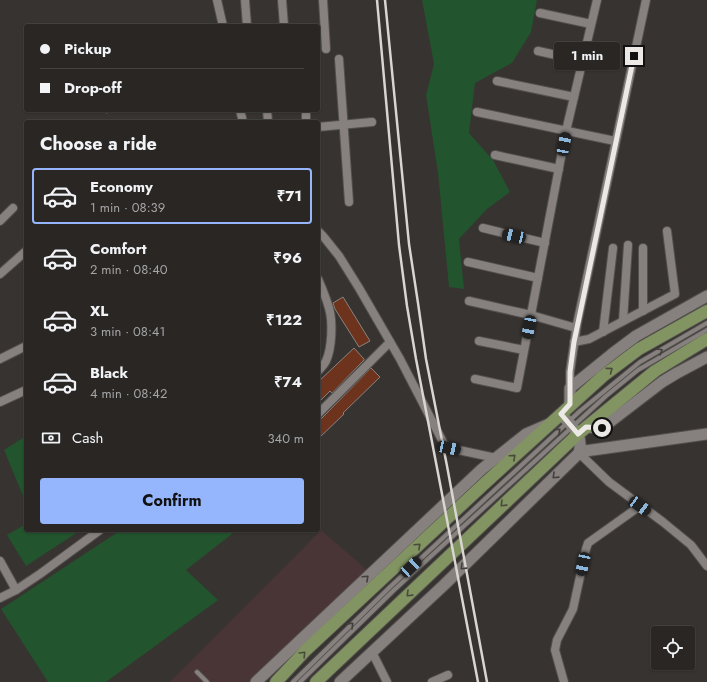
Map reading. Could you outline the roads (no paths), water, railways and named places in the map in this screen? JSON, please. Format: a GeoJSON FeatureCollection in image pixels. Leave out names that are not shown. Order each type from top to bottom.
{"type":"FeatureCollection","features":[{"type":"Feature","properties":{"kind":"main road"},"geometry":{"type":"LineString","coordinates":[[573,425],[570,404],[639,348],[707,311]]}},
{"type":"Feature","properties":{"kind":"main road"},"geometry":{"type":"LineString","coordinates":[[316,682],[573,425],[707,339]]}},
{"type":"Feature","properties":{"kind":"main road"},"geometry":{"type":"LineString","coordinates":[[276,682],[306,650],[478,489],[550,424],[573,425]]}},
{"type":"Feature","properties":{"kind":"street"},"geometry":{"type":"LineString","coordinates":[[217,0],[222,24]]}},
{"type":"Feature","properties":{"kind":"street"},"geometry":{"type":"LineString","coordinates":[[245,0],[247,24]]}},
{"type":"Feature","properties":{"kind":"street"},"geometry":{"type":"LineString","coordinates":[[282,0],[284,24]]}},
{"type":"Feature","properties":{"kind":"street"},"geometry":{"type":"LineString","coordinates":[[323,0],[326,49]]}},
{"type":"Feature","properties":{"kind":"street"},"geometry":{"type":"LineString","coordinates":[[475,380],[517,388],[566,131],[597,0]]}},
{"type":"Feature","properties":{"kind":"street"},"geometry":{"type":"LineString","coordinates":[[570,404],[570,372],[576,328],[646,0]]}},
{"type":"Feature","properties":{"kind":"street"},"geometry":{"type":"LineString","coordinates":[[540,13],[591,24]]}},
{"type":"Feature","properties":{"kind":"street"},"geometry":{"type":"LineString","coordinates":[[538,51],[583,61]]}},
{"type":"Feature","properties":{"kind":"street"},"geometry":{"type":"LineString","coordinates":[[339,59],[349,202]]}},
{"type":"Feature","properties":{"kind":"street"},"geometry":{"type":"LineString","coordinates":[[497,81],[574,97]]}},
{"type":"Feature","properties":{"kind":"street"},"geometry":{"type":"LineString","coordinates":[[477,112],[616,141]]}},
{"type":"Feature","properties":{"kind":"street"},"geometry":{"type":"LineString","coordinates":[[320,127],[372,122]]}},
{"type":"Feature","properties":{"kind":"street"},"geometry":{"type":"LineString","coordinates":[[495,155],[559,169]]}},
{"type":"Feature","properties":{"kind":"street"},"geometry":{"type":"LineString","coordinates":[[0,221],[12,208]]}},
{"type":"Feature","properties":{"kind":"street"},"geometry":{"type":"LineString","coordinates":[[483,228],[545,243]]}},
{"type":"Feature","properties":{"kind":"street"},"geometry":{"type":"LineString","coordinates":[[574,342],[589,340],[675,294],[667,231]]}},
{"type":"Feature","properties":{"kind":"street"},"geometry":{"type":"LineString","coordinates":[[320,233],[350,273],[390,342],[444,444],[449,448],[496,458]]}},
{"type":"Feature","properties":{"kind":"street"},"geometry":{"type":"LineString","coordinates":[[623,321],[628,245]]}},
{"type":"Feature","properties":{"kind":"street"},"geometry":{"type":"LineString","coordinates":[[603,332],[613,248]]}},
{"type":"Feature","properties":{"kind":"street"},"geometry":{"type":"LineString","coordinates":[[643,311],[644,248]]}},
{"type":"Feature","properties":{"kind":"street"},"geometry":{"type":"LineString","coordinates":[[0,274],[24,253]]}},
{"type":"Feature","properties":{"kind":"street"},"geometry":{"type":"LineString","coordinates":[[468,262],[538,278]]}},
{"type":"Feature","properties":{"kind":"street"},"geometry":{"type":"LineString","coordinates":[[320,284],[329,308],[331,332],[327,356],[324,364],[320,369]]}},
{"type":"Feature","properties":{"kind":"street"},"geometry":{"type":"LineString","coordinates":[[570,388],[636,336],[707,296]]}},
{"type":"Feature","properties":{"kind":"street"},"geometry":{"type":"LineString","coordinates":[[469,301],[576,328]]}},
{"type":"Feature","properties":{"kind":"street"},"geometry":{"type":"LineString","coordinates":[[479,341],[524,350]]}},
{"type":"Feature","properties":{"kind":"street"},"geometry":{"type":"LineString","coordinates":[[320,412],[390,342]]}},
{"type":"Feature","properties":{"kind":"street"},"geometry":{"type":"LineString","coordinates":[[0,359],[24,347]]}},
{"type":"Feature","properties":{"kind":"street"},"geometry":{"type":"LineString","coordinates":[[579,453],[580,441],[573,425],[602,428],[662,382],[707,356]]}},
{"type":"Feature","properties":{"kind":"street"},"geometry":{"type":"LineString","coordinates":[[0,402],[24,391]]}},
{"type":"Feature","properties":{"kind":"street"},"geometry":{"type":"LineString","coordinates":[[256,682],[482,469],[526,434],[550,424]]}},
{"type":"Feature","properties":{"kind":"street"},"geometry":{"type":"LineString","coordinates":[[340,682],[444,585],[579,453],[707,434]]}},
{"type":"Feature","properties":{"kind":"street"},"geometry":{"type":"LineString","coordinates":[[579,453],[609,482],[663,522],[690,545],[707,566]]}},
{"type":"Feature","properties":{"kind":"street"},"geometry":{"type":"LineString","coordinates":[[564,682],[556,645],[557,640],[573,609],[588,543],[640,506]]}},
{"type":"Feature","properties":{"kind":"street"},"geometry":{"type":"LineString","coordinates":[[0,598],[16,590],[40,574],[97,532]]}},
{"type":"Feature","properties":{"kind":"street"},"geometry":{"type":"LineString","coordinates":[[0,561],[16,590]]}},
{"type":"Feature","properties":{"kind":"street"},"geometry":{"type":"LineString","coordinates":[[372,652],[387,682]]}},
{"type":"Feature","properties":{"kind":"street"},"geometry":{"type":"LineString","coordinates":[[432,682],[448,674]]}},
{"type":"Feature","properties":{"kind":"lane"},"geometry":{"type":"LineString","coordinates":[[300,682],[394,590],[573,425],[615,382],[640,362],[707,323]]}},
{"type":"Feature","properties":{"kind":"lane"},"geometry":{"type":"LineString","coordinates":[[293,682],[390,587],[606,396],[638,370],[707,330]]}},
{"type":"Feature","properties":{"kind":"lane"},"geometry":{"type":"LineString","coordinates":[[197,672],[207,682]]}},
{"type":"Feature","properties":{"kind":"railway"},"geometry":{"type":"LineString","coordinates":[[377,0],[399,245],[407,306],[478,682]]}},
{"type":"Feature","properties":{"kind":"railway"},"geometry":{"type":"LineString","coordinates":[[385,0],[409,244],[426,359],[487,682]]}}]}
